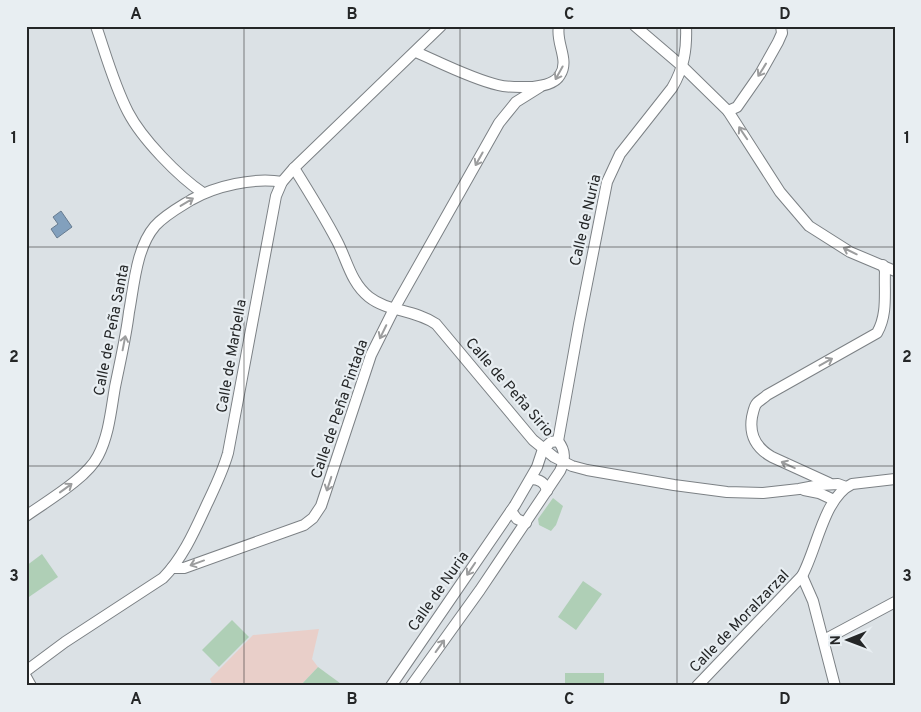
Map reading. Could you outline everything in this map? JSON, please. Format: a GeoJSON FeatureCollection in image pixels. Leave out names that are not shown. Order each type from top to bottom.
{"type":"FeatureCollection","features":[{"type":"Feature","properties":{"kind":"street"},"geometry":{"type":"LineString","coordinates":[[96,26],[118,92],[131,118],[150,142],[181,175],[203,193]]}},
{"type":"Feature","properties":{"kind":"street","name":"Calle de Marbella"},"geometry":{"type":"LineString","coordinates":[[26,670],[72,636],[163,578],[172,568],[195,529],[224,468],[276,196],[282,182],[294,168],[441,26]]}},
{"type":"Feature","properties":{"kind":"street","name":"Calle de Peña Pintada"},"geometry":{"type":"LineString","coordinates":[[172,568],[184,568],[304,525],[313,518],[321,506],[365,372],[394,309],[498,123],[516,102],[540,86],[555,81],[560,76],[564,62],[558,31],[559,26]]}},
{"type":"Feature","properties":{"kind":"street"},"geometry":{"type":"LineString","coordinates":[[635,26],[728,111],[780,192],[809,226],[828,240],[850,252],[895,271]]}},
{"type":"Feature","properties":{"kind":"street","name":"Calle de Nuria"},"geometry":{"type":"LineString","coordinates":[[564,462],[564,453],[558,441],[578,324],[607,182],[620,154],[672,88],[682,67],[686,48],[686,26]]}},
{"type":"Feature","properties":{"kind":"street"},"geometry":{"type":"LineString","coordinates":[[728,111],[737,107],[760,74],[782,33],[781,26]]}},
{"type":"Feature","properties":{"kind":"street"},"geometry":{"type":"LineString","coordinates":[[416,52],[499,86],[540,86]]}},
{"type":"Feature","properties":{"kind":"street","name":"Calle de Peña Sirio"},"geometry":{"type":"LineString","coordinates":[[294,168],[337,242],[360,289],[380,305],[421,315],[436,324],[533,440],[543,449],[564,462],[587,470],[727,492],[763,493],[832,484],[846,487]]}},
{"type":"Feature","properties":{"kind":"street","name":"Calle de Peña Santa"},"geometry":{"type":"LineString","coordinates":[[26,516],[85,474],[97,459],[105,440],[110,418],[130,313],[134,274],[143,249],[154,228],[168,214],[203,193],[253,182],[282,182]]}},
{"type":"Feature","properties":{"kind":"street"},"geometry":{"type":"LineString","coordinates":[[832,484],[763,451],[752,435],[753,412],[755,404],[767,396],[877,333],[881,327],[885,311],[885,271],[883,265]]}},
{"type":"Feature","properties":{"kind":"street"},"geometry":{"type":"LineString","coordinates":[[543,449],[551,442],[558,441]]}},
{"type":"Feature","properties":{"kind":"street","name":"Calle de Nuria"},"geometry":{"type":"LineString","coordinates":[[391,686],[531,479],[543,449]]}},
{"type":"Feature","properties":{"kind":"street"},"geometry":{"type":"LineString","coordinates":[[411,686],[548,491],[564,462]]}},
{"type":"Feature","properties":{"kind":"street"},"geometry":{"type":"LineString","coordinates":[[531,479],[544,483],[548,491]]}},
{"type":"Feature","properties":{"kind":"street"},"geometry":{"type":"LineString","coordinates":[[846,487],[852,484],[895,479]]}},
{"type":"Feature","properties":{"kind":"street","name":"Calle de Moralzarzal"},"geometry":{"type":"LineString","coordinates":[[697,686],[802,576],[810,562],[834,500],[846,487]]}},
{"type":"Feature","properties":{"kind":"street"},"geometry":{"type":"LineString","coordinates":[[799,489],[819,493],[834,500]]}},
{"type":"Feature","properties":{"kind":"street"},"geometry":{"type":"LineString","coordinates":[[511,510],[517,519],[526,523]]}},
{"type":"Feature","properties":{"kind":"street"},"geometry":{"type":"LineString","coordinates":[[802,576],[807,583],[813,600],[835,686]]}},
{"type":"Feature","properties":{"kind":"street"},"geometry":{"type":"LineString","coordinates":[[824,640],[895,602]]}},
{"type":"Feature","properties":{"kind":"street"},"geometry":{"type":"LineString","coordinates":[[26,677],[31,686]]}},
{"type":"Feature","properties":{"kind":"shaded area"},"geometry":{"type":"Polygon","coordinates":[[[319,629],[312,659],[318,667],[300,686],[213,686],[210,679],[253,635],[319,629]]]}},
{"type":"Feature","properties":{"kind":"green space"},"geometry":{"type":"Polygon","coordinates":[[[553,498],[563,506],[556,525],[551,531],[539,525],[538,519],[553,498]]]}},
{"type":"Feature","properties":{"kind":"green space"},"geometry":{"type":"Polygon","coordinates":[[[42,554],[58,577],[26,599],[26,566],[42,554]]]}},
{"type":"Feature","properties":{"kind":"green space"},"geometry":{"type":"Polygon","coordinates":[[[583,581],[602,594],[576,630],[558,617],[583,581]]]}},
{"type":"Feature","properties":{"kind":"green space"},"geometry":{"type":"Polygon","coordinates":[[[232,620],[249,637],[219,667],[202,650],[232,620]]]}},
{"type":"Feature","properties":{"kind":"green space"},"geometry":{"type":"Polygon","coordinates":[[[318,667],[344,686],[300,686],[318,667]]]}},
{"type":"Feature","properties":{"kind":"green space"},"geometry":{"type":"Polygon","coordinates":[[[565,673],[604,673],[604,686],[565,686],[565,673]]]}},
{"type":"Feature","properties":{"kind":"water"},"geometry":{"type":"Polygon","coordinates":[[[61,211],[72,227],[57,238],[51,229],[58,224],[53,217],[61,211]]]}}]}
